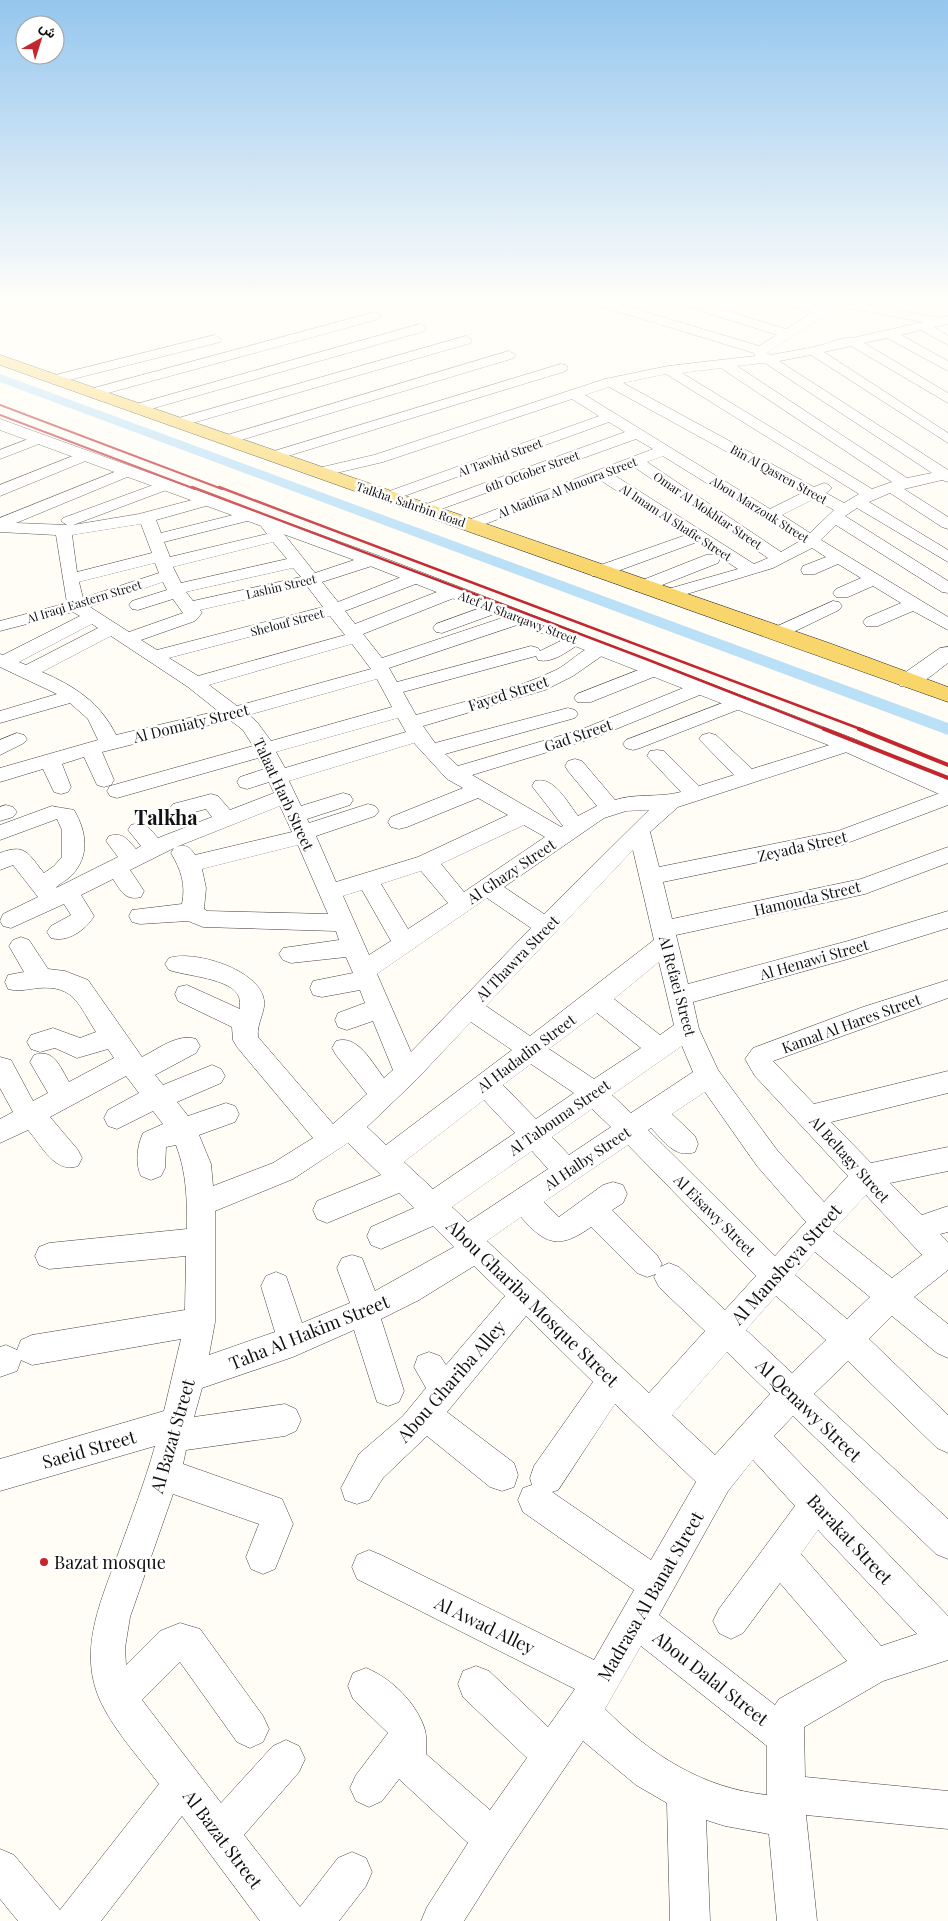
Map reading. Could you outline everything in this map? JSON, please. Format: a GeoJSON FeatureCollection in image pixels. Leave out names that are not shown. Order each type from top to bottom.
{"type":"FeatureCollection","features":[{"type":"Feature","properties":{"kind":"main road","name":"Talkha, Sahrbin Road"},"geometry":{"type":"LineString","coordinates":[[74,388],[427,509],[598,572],[912,678],[948,686]]}},
{"type":"Feature","properties":{"kind":"main road","name":"Talkha, Sahrbin Road"},"geometry":{"type":"LineString","coordinates":[[912,678],[948,695]]}},
{"type":"Feature","properties":{"kind":"street"},"geometry":{"type":"LineString","coordinates":[[92,394],[115,388]]}},
{"type":"Feature","properties":{"kind":"street"},"geometry":{"type":"LineString","coordinates":[[136,409],[211,388]]}},
{"type":"Feature","properties":{"kind":"street"},"geometry":{"type":"LineString","coordinates":[[177,423],[301,388]]}},
{"type":"Feature","properties":{"kind":"street"},"geometry":{"type":"LineString","coordinates":[[226,440],[400,388]]}},
{"type":"Feature","properties":{"kind":"street"},"geometry":{"type":"LineString","coordinates":[[273,456],[497,388]]}},
{"type":"Feature","properties":{"kind":"street"},"geometry":{"type":"LineString","coordinates":[[319,472],[378,460],[590,388]]}},
{"type":"Feature","properties":{"kind":"street","name":"Bin Al Qasren Street"},"geometry":{"type":"LineString","coordinates":[[620,388],[813,492],[851,506],[948,588]]}},
{"type":"Feature","properties":{"kind":"street"},"geometry":{"type":"LineString","coordinates":[[697,388],[844,478],[851,506],[948,557]]}},
{"type":"Feature","properties":{"kind":"street"},"geometry":{"type":"LineString","coordinates":[[760,388],[877,465],[898,485],[948,524]]}},
{"type":"Feature","properties":{"kind":"street"},"geometry":{"type":"LineString","coordinates":[[813,388],[947,476]]}},
{"type":"Feature","properties":{"kind":"street"},"geometry":{"type":"LineString","coordinates":[[869,388],[948,439]]}},
{"type":"Feature","properties":{"kind":"street"},"geometry":{"type":"LineString","coordinates":[[929,388],[948,399]]}},
{"type":"Feature","properties":{"kind":"street"},"geometry":{"type":"LineString","coordinates":[[396,389],[460,431]]}},
{"type":"Feature","properties":{"kind":"street","name":"Abou Marzouk Street"},"geometry":{"type":"LineString","coordinates":[[572,393],[948,625]]}},
{"type":"Feature","properties":{"kind":"street"},"geometry":{"type":"LineString","coordinates":[[864,401],[883,397]]}},
{"type":"Feature","properties":{"kind":"street"},"geometry":{"type":"LineString","coordinates":[[875,410],[896,405]]}},
{"type":"Feature","properties":{"kind":"street"},"geometry":{"type":"LineString","coordinates":[[893,420],[912,416]]}},
{"type":"Feature","properties":{"kind":"street","name":"Al Tawhid Street"},"geometry":{"type":"LineString","coordinates":[[390,496],[610,417]]}},
{"type":"Feature","properties":{"kind":"street","name":"Atef Al Sharqawy Street"},"geometry":{"type":"LineString","coordinates":[[0,425],[83,457],[208,501],[264,525],[372,560],[849,745],[948,790]]}},
{"type":"Feature","properties":{"kind":"street","name":"6th October Street"},"geometry":{"type":"LineString","coordinates":[[427,509],[636,433]]}},
{"type":"Feature","properties":{"kind":"street"},"geometry":{"type":"LineString","coordinates":[[0,455],[39,439]]}},
{"type":"Feature","properties":{"kind":"street","name":"Al Madina Al Mnoura Street"},"geometry":{"type":"LineString","coordinates":[[469,524],[664,450]]}},
{"type":"Feature","properties":{"kind":"street"},"geometry":{"type":"LineString","coordinates":[[770,515],[844,478],[912,453]]}},
{"type":"Feature","properties":{"kind":"street"},"geometry":{"type":"LineString","coordinates":[[0,491],[83,457]]}},
{"type":"Feature","properties":{"kind":"street"},"geometry":{"type":"LineString","coordinates":[[341,480],[378,460]]}},
{"type":"Feature","properties":{"kind":"street","name":"Omar Al Mokhtar Street"},"geometry":{"type":"LineString","coordinates":[[635,461],[780,559]]}},
{"type":"Feature","properties":{"kind":"street"},"geometry":{"type":"LineString","coordinates":[[743,470],[760,464]]}},
{"type":"Feature","properties":{"kind":"street"},"geometry":{"type":"LineString","coordinates":[[0,526],[127,472]]}},
{"type":"Feature","properties":{"kind":"street","name":"Al Imam Al Shafie Street"},"geometry":{"type":"LineString","coordinates":[[602,474],[750,569]]}},
{"type":"Feature","properties":{"kind":"street"},"geometry":{"type":"LineString","coordinates":[[667,595],[780,559],[812,541],[851,506],[898,485],[947,476]]}},
{"type":"Feature","properties":{"kind":"street"},"geometry":{"type":"LineString","coordinates":[[3,663],[84,612],[70,579],[59,530],[62,524],[164,486]]}},
{"type":"Feature","properties":{"kind":"street"},"geometry":{"type":"LineString","coordinates":[[0,526],[59,530],[147,518],[208,501]]}},
{"type":"Feature","properties":{"kind":"street"},"geometry":{"type":"LineString","coordinates":[[27,672],[118,634],[192,615],[193,611],[167,570],[147,518]]}},
{"type":"Feature","properties":{"kind":"street"},"geometry":{"type":"LineString","coordinates":[[167,570],[264,525]]}},
{"type":"Feature","properties":{"kind":"street"},"geometry":{"type":"LineString","coordinates":[[264,525],[298,562],[384,675],[411,723],[430,751],[454,774],[525,816],[568,831]]}},
{"type":"Feature","properties":{"kind":"street"},"geometry":{"type":"LineString","coordinates":[[138,605],[167,570],[264,525]]}},
{"type":"Feature","properties":{"kind":"street"},"geometry":{"type":"LineString","coordinates":[[598,572],[700,536]]}},
{"type":"Feature","properties":{"kind":"street"},"geometry":{"type":"LineString","coordinates":[[809,570],[839,558]]}},
{"type":"Feature","properties":{"kind":"street"},"geometry":{"type":"LineString","coordinates":[[641,586],[712,559]]}},
{"type":"Feature","properties":{"kind":"street","name":"Lashin Street"},"geometry":{"type":"LineString","coordinates":[[190,607],[312,580],[372,560]]}},
{"type":"Feature","properties":{"kind":"street"},"geometry":{"type":"LineString","coordinates":[[70,579],[167,570],[298,562]]}},
{"type":"Feature","properties":{"kind":"street","name":"Al Iraqi Eastern Street"},"geometry":{"type":"LineString","coordinates":[[0,626],[84,612],[167,570]]}},
{"type":"Feature","properties":{"kind":"street","name":"Shelouf Street"},"geometry":{"type":"LineString","coordinates":[[156,656],[335,609],[415,578]]}},
{"type":"Feature","properties":{"kind":"street"},"geometry":{"type":"LineString","coordinates":[[777,633],[874,579]]}},
{"type":"Feature","properties":{"kind":"street"},"geometry":{"type":"LineString","coordinates":[[195,683],[354,635],[453,592]]}},
{"type":"Feature","properties":{"kind":"street"},"geometry":{"type":"LineString","coordinates":[[872,622],[914,604]]}},
{"type":"Feature","properties":{"kind":"street"},"geometry":{"type":"LineString","coordinates":[[422,651],[414,642],[415,639],[494,608]]}},
{"type":"Feature","properties":{"kind":"street","name":"Talaat Harb Street"},"geometry":{"type":"LineString","coordinates":[[84,612],[156,656],[195,683],[250,726],[266,749],[408,1073]]}},
{"type":"Feature","properties":{"kind":"street"},"geometry":{"type":"LineString","coordinates":[[384,675],[422,651],[520,618]]}},
{"type":"Feature","properties":{"kind":"street"},"geometry":{"type":"LineString","coordinates":[[384,675],[506,660],[538,654],[575,639]]}},
{"type":"Feature","properties":{"kind":"street","name":"Fayed Street"},"geometry":{"type":"LineString","coordinates":[[411,723],[538,686],[566,672],[600,649]]}},
{"type":"Feature","properties":{"kind":"street"},"geometry":{"type":"LineString","coordinates":[[912,678],[948,653]]}},
{"type":"Feature","properties":{"kind":"street"},"geometry":{"type":"LineString","coordinates":[[3,663],[27,672],[73,696],[96,716],[110,743]]}},
{"type":"Feature","properties":{"kind":"street"},"geometry":{"type":"LineString","coordinates":[[584,698],[654,670]]}},
{"type":"Feature","properties":{"kind":"street","name":"Al Domiaty Street"},"geometry":{"type":"LineString","coordinates":[[0,775],[110,743],[384,675]]}},
{"type":"Feature","properties":{"kind":"street","name":"Gad Street"},"geometry":{"type":"LineString","coordinates":[[454,774],[587,734],[700,688]]}},
{"type":"Feature","properties":{"kind":"street"},"geometry":{"type":"LineString","coordinates":[[2,717],[73,696]]}},
{"type":"Feature","properties":{"kind":"street"},"geometry":{"type":"LineString","coordinates":[[633,744],[738,703]]}},
{"type":"Feature","properties":{"kind":"street"},"geometry":{"type":"LineString","coordinates":[[430,751],[568,714]]}},
{"type":"Feature","properties":{"kind":"street"},"geometry":{"type":"LineString","coordinates":[[90,749],[111,785],[266,749],[411,723]]}},
{"type":"Feature","properties":{"kind":"street"},"geometry":{"type":"LineString","coordinates":[[191,864],[291,805],[411,723]]}},
{"type":"Feature","properties":{"kind":"street"},"geometry":{"type":"LineString","coordinates":[[709,739],[748,776]]}},
{"type":"Feature","properties":{"kind":"street","name":"Al Thawra Street"},"geometry":{"type":"LineString","coordinates":[[201,1204],[283,1171],[340,1133],[408,1073],[639,830],[670,802],[849,745]]}},
{"type":"Feature","properties":{"kind":"street"},"geometry":{"type":"LineString","coordinates":[[657,756],[695,794]]}},
{"type":"Feature","properties":{"kind":"street"},"geometry":{"type":"LineString","coordinates":[[50,760],[61,786]]}},
{"type":"Feature","properties":{"kind":"street"},"geometry":{"type":"LineString","coordinates":[[575,766],[610,808]]}},
{"type":"Feature","properties":{"kind":"street"},"geometry":{"type":"LineString","coordinates":[[247,782],[291,805],[368,811]]}},
{"type":"Feature","properties":{"kind":"street"},"geometry":{"type":"LineString","coordinates":[[542,786],[568,831]]}},
{"type":"Feature","properties":{"kind":"street"},"geometry":{"type":"LineString","coordinates":[[399,822],[480,789]]}},
{"type":"Feature","properties":{"kind":"street","name":"Zeyada Street"},"geometry":{"type":"LineString","coordinates":[[651,876],[842,838],[948,797]]}},
{"type":"Feature","properties":{"kind":"street"},"geometry":{"type":"LineString","coordinates":[[11,920],[54,892],[125,864],[164,844],[226,820],[291,805],[343,800]]}},
{"type":"Feature","properties":{"kind":"street"},"geometry":{"type":"LineString","coordinates":[[180,809],[211,801],[226,820]]}},
{"type":"Feature","properties":{"kind":"street","name":"Al Ghazy Street"},"geometry":{"type":"LineString","coordinates":[[365,975],[404,944],[568,831],[610,808],[625,804],[670,802]]}},
{"type":"Feature","properties":{"kind":"street"},"geometry":{"type":"LineString","coordinates":[[0,833],[59,814],[73,830],[73,860],[62,872],[54,892]]}},
{"type":"Feature","properties":{"kind":"street"},"geometry":{"type":"LineString","coordinates":[[330,892],[426,862],[525,816]]}},
{"type":"Feature","properties":{"kind":"street"},"geometry":{"type":"LineString","coordinates":[[139,830],[164,844],[191,864],[196,896],[192,912]]}},
{"type":"Feature","properties":{"kind":"street","name":"Al Refaei Street"},"geometry":{"type":"LineString","coordinates":[[639,830],[687,1029],[708,1076],[819,1227],[891,1297],[948,1343]]}},
{"type":"Feature","properties":{"kind":"street"},"geometry":{"type":"LineString","coordinates":[[117,841],[133,890]]}},
{"type":"Feature","properties":{"kind":"street"},"geometry":{"type":"LineString","coordinates":[[0,862],[17,855],[54,892],[83,916],[79,921],[59,932]]}},
{"type":"Feature","properties":{"kind":"street","name":"Hamouda Street"},"geometry":{"type":"LineString","coordinates":[[665,936],[865,886],[948,855]]}},
{"type":"Feature","properties":{"kind":"street"},"geometry":{"type":"LineString","coordinates":[[426,862],[462,904]]}},
{"type":"Feature","properties":{"kind":"street"},"geometry":{"type":"LineString","coordinates":[[368,880],[404,944]]}},
{"type":"Feature","properties":{"kind":"street"},"geometry":{"type":"LineString","coordinates":[[487,887],[546,928]]}},
{"type":"Feature","properties":{"kind":"street"},"geometry":{"type":"LineString","coordinates":[[140,916],[192,912],[203,919],[344,924]]}},
{"type":"Feature","properties":{"kind":"street","name":"Al Henawi Street"},"geometry":{"type":"LineString","coordinates":[[679,996],[848,950],[948,919]]}},
{"type":"Feature","properties":{"kind":"street","name":"Al Hadadin Street"},"geometry":{"type":"LineString","coordinates":[[327,1210],[394,1170],[486,1084],[597,1000],[665,936]]}},
{"type":"Feature","properties":{"kind":"street","name":"Al Bazat Street"},"geometry":{"type":"LineString","coordinates":[[21,946],[29,980],[67,980],[79,987],[145,1082],[183,1131],[197,1164],[201,1204],[200,1322],[177,1430],[164,1474],[112,1617],[106,1643],[112,1687],[118,1698],[285,1921]]}},
{"type":"Feature","properties":{"kind":"street"},"geometry":{"type":"LineString","coordinates":[[291,954],[354,947]]}},
{"type":"Feature","properties":{"kind":"street"},"geometry":{"type":"LineString","coordinates":[[177,964],[230,975],[246,988],[252,997],[253,1010],[246,1025],[241,1019],[187,994]]}},
{"type":"Feature","properties":{"kind":"street"},"geometry":{"type":"LineString","coordinates":[[322,988],[365,975]]}},
{"type":"Feature","properties":{"kind":"street","name":"Kamal Al Hares Street"},"geometry":{"type":"LineString","coordinates":[[758,1062],[762,1055],[872,1014],[948,989]]}},
{"type":"Feature","properties":{"kind":"street"},"geometry":{"type":"LineString","coordinates":[[597,1000],[660,1048]]}},
{"type":"Feature","properties":{"kind":"street"},"geometry":{"type":"LineString","coordinates":[[347,1020],[380,1008]]}},
{"type":"Feature","properties":{"kind":"street","name":"Al Eisawy Street"},"geometry":{"type":"LineString","coordinates":[[469,1008],[532,1049],[594,1093],[775,1276],[848,1340],[948,1437]]}},
{"type":"Feature","properties":{"kind":"street","name":"Abou Ghariba Mosque Street"},"geometry":{"type":"LineString","coordinates":[[246,1025],[246,1040],[340,1133],[394,1170],[716,1479]]}},
{"type":"Feature","properties":{"kind":"street","name":"Al Tabouna Street"},"geometry":{"type":"LineString","coordinates":[[381,1236],[434,1208],[533,1135],[687,1029]]}},
{"type":"Feature","properties":{"kind":"street"},"geometry":{"type":"LineString","coordinates":[[65,1097],[41,1052],[54,1038],[77,1048],[86,1047],[112,1036]]}},
{"type":"Feature","properties":{"kind":"street"},"geometry":{"type":"LineString","coordinates":[[116,1118],[145,1082],[187,1046]]}},
{"type":"Feature","properties":{"kind":"street"},"geometry":{"type":"LineString","coordinates":[[345,1048],[383,1096]]}},
{"type":"Feature","properties":{"kind":"street","name":"Al Beltagy Street"},"geometry":{"type":"LineString","coordinates":[[758,1062],[917,1232],[945,1256]]}},
{"type":"Feature","properties":{"kind":"street"},"geometry":{"type":"LineString","coordinates":[[2,1067],[30,1116],[68,1158]]}},
{"type":"Feature","properties":{"kind":"street"},"geometry":{"type":"LineString","coordinates":[[0,1132],[65,1097],[145,1082],[212,1076]]}},
{"type":"Feature","properties":{"kind":"street","name":"Al Halby Street"},"geometry":{"type":"LineString","coordinates":[[471,1244],[524,1200],[708,1076]]}},
{"type":"Feature","properties":{"kind":"street"},"geometry":{"type":"LineString","coordinates":[[810,1116],[948,1082]]}},
{"type":"Feature","properties":{"kind":"street"},"geometry":{"type":"LineString","coordinates":[[486,1084],[567,1171]]}},
{"type":"Feature","properties":{"kind":"street"},"geometry":{"type":"LineString","coordinates":[[653,1113],[685,1144]]}},
{"type":"Feature","properties":{"kind":"street"},"geometry":{"type":"LineString","coordinates":[[151,1168],[151,1144],[155,1139],[183,1131],[226,1114]]}},
{"type":"Feature","properties":{"kind":"street"},"geometry":{"type":"LineString","coordinates":[[865,1176],[948,1158]]}},
{"type":"Feature","properties":{"kind":"street","name":"Al Mansheya Street"},"geometry":{"type":"LineString","coordinates":[[650,1415],[865,1176]]}},
{"type":"Feature","properties":{"kind":"street","name":"Al Qenawy Street"},"geometry":{"type":"LineString","coordinates":[[524,1200],[555,1230],[565,1229],[602,1202],[658,1271],[726,1331],[948,1542]]}},
{"type":"Feature","properties":{"kind":"street"},"geometry":{"type":"LineString","coordinates":[[917,1232],[938,1221],[948,1219]]}},
{"type":"Feature","properties":{"kind":"street"},"geometry":{"type":"LineString","coordinates":[[49,1256],[201,1241]]}},
{"type":"Feature","properties":{"kind":"street","name":"Taha Al Hakim Street"},"geometry":{"type":"LineString","coordinates":[[189,1377],[293,1342],[366,1312],[425,1282],[471,1244]]}},
{"type":"Feature","properties":{"kind":"street","name":"Madrasa Al Banat Street"},"geometry":{"type":"LineString","coordinates":[[441,1921],[493,1839],[591,1697],[638,1620],[716,1479],[752,1436],[792,1394],[891,1297],[945,1256]]}},
{"type":"Feature","properties":{"kind":"street"},"geometry":{"type":"LineString","coordinates":[[352,1268],[388,1391]]}},
{"type":"Feature","properties":{"kind":"street"},"geometry":{"type":"LineString","coordinates":[[276,1286],[293,1342]]}},
{"type":"Feature","properties":{"kind":"street","name":"Abou Ghariba Alley"},"geometry":{"type":"LineString","coordinates":[[357,1488],[371,1466],[402,1440],[426,1414],[437,1378],[525,1295]]}},
{"type":"Feature","properties":{"kind":"street"},"geometry":{"type":"LineString","coordinates":[[13,1357],[200,1322]]}},
{"type":"Feature","properties":{"kind":"street"},"geometry":{"type":"LineString","coordinates":[[613,1380],[540,1489],[657,1585]]}},
{"type":"Feature","properties":{"kind":"street"},"geometry":{"type":"LineString","coordinates":[[426,1414],[502,1475]]}},
{"type":"Feature","properties":{"kind":"street","name":"Saeid Street"},"geometry":{"type":"LineString","coordinates":[[0,1475],[177,1430],[285,1420]]}},
{"type":"Feature","properties":{"kind":"street","name":"Barakat Street"},"geometry":{"type":"LineString","coordinates":[[752,1436],[948,1642]]}},
{"type":"Feature","properties":{"kind":"street"},"geometry":{"type":"LineString","coordinates":[[164,1474],[270,1511],[276,1524],[262,1557]]}},
{"type":"Feature","properties":{"kind":"street"},"geometry":{"type":"LineString","coordinates":[[731,1621],[817,1504]]}},
{"type":"Feature","properties":{"kind":"street"},"geometry":{"type":"LineString","coordinates":[[779,1555],[875,1666]]}},
{"type":"Feature","properties":{"kind":"street","name":"Al Awad Alley"},"geometry":{"type":"LineString","coordinates":[[369,1567],[591,1697],[619,1750],[648,1772],[686,1794],[720,1807],[754,1814],[787,1806],[948,1810]]}},
{"type":"Feature","properties":{"kind":"street","name":"Abou Dalal Street"},"geometry":{"type":"LineString","coordinates":[[638,1620],[784,1736]]}},
{"type":"Feature","properties":{"kind":"street"},"geometry":{"type":"LineString","coordinates":[[118,1698],[172,1644],[180,1641],[187,1642],[250,1729]]}},
{"type":"Feature","properties":{"kind":"street"},"geometry":{"type":"LineString","coordinates":[[797,1921],[787,1806],[785,1722],[792,1712],[875,1666],[948,1642]]}},
{"type":"Feature","properties":{"kind":"street"},"geometry":{"type":"LineString","coordinates":[[476,1684],[552,1756]]}},
{"type":"Feature","properties":{"kind":"street"},"geometry":{"type":"LineString","coordinates":[[366,1686],[403,1721],[408,1737],[407,1760],[412,1767],[493,1839]]}},
{"type":"Feature","properties":{"kind":"street"},"geometry":{"type":"LineString","coordinates":[[369,1788],[408,1737]]}},
{"type":"Feature","properties":{"kind":"street"},"geometry":{"type":"LineString","coordinates":[[220,1834],[286,1759]]}},
{"type":"Feature","properties":{"kind":"street"},"geometry":{"type":"LineString","coordinates":[[76,1921],[182,1785]]}},
{"type":"Feature","properties":{"kind":"street"},"geometry":{"type":"LineString","coordinates":[[686,1794],[690,1921]]}},
{"type":"Feature","properties":{"kind":"street"},"geometry":{"type":"LineString","coordinates":[[0,1869],[45,1921]]}},
{"type":"Feature","properties":{"kind":"street"},"geometry":{"type":"LineString","coordinates":[[314,1921],[352,1872]]}},
{"type":"Feature","properties":{"kind":"waterway"},"geometry":{"type":"LineString","coordinates":[[26,388],[948,729]]}},
{"type":"Feature","properties":{"kind":"railway"},"geometry":{"type":"LineString","coordinates":[[0,405],[222,489]]}},
{"type":"Feature","properties":{"kind":"railway"},"geometry":{"type":"LineString","coordinates":[[0,415],[195,489]]}},
{"type":"Feature","properties":{"kind":"railway"},"geometry":{"type":"LineString","coordinates":[[192,487],[646,659],[827,730]]}},
{"type":"Feature","properties":{"kind":"railway"},"geometry":{"type":"LineString","coordinates":[[219,487],[863,730]]}},
{"type":"Feature","properties":{"kind":"railway"},"geometry":{"type":"LineString","coordinates":[[824,729],[948,778]]}},
{"type":"Feature","properties":{"kind":"railway"},"geometry":{"type":"LineString","coordinates":[[859,729],[948,765]]}},
{"type":"Feature","properties":{"kind":"place","name":"Bazat mosque"},"geometry":{"type":"Point","coordinates":[44,1562]}},
{"type":"Feature","properties":{"kind":"district","name":"Talkha"},"geometry":{"type":"Point","coordinates":[166,816]}}]}
